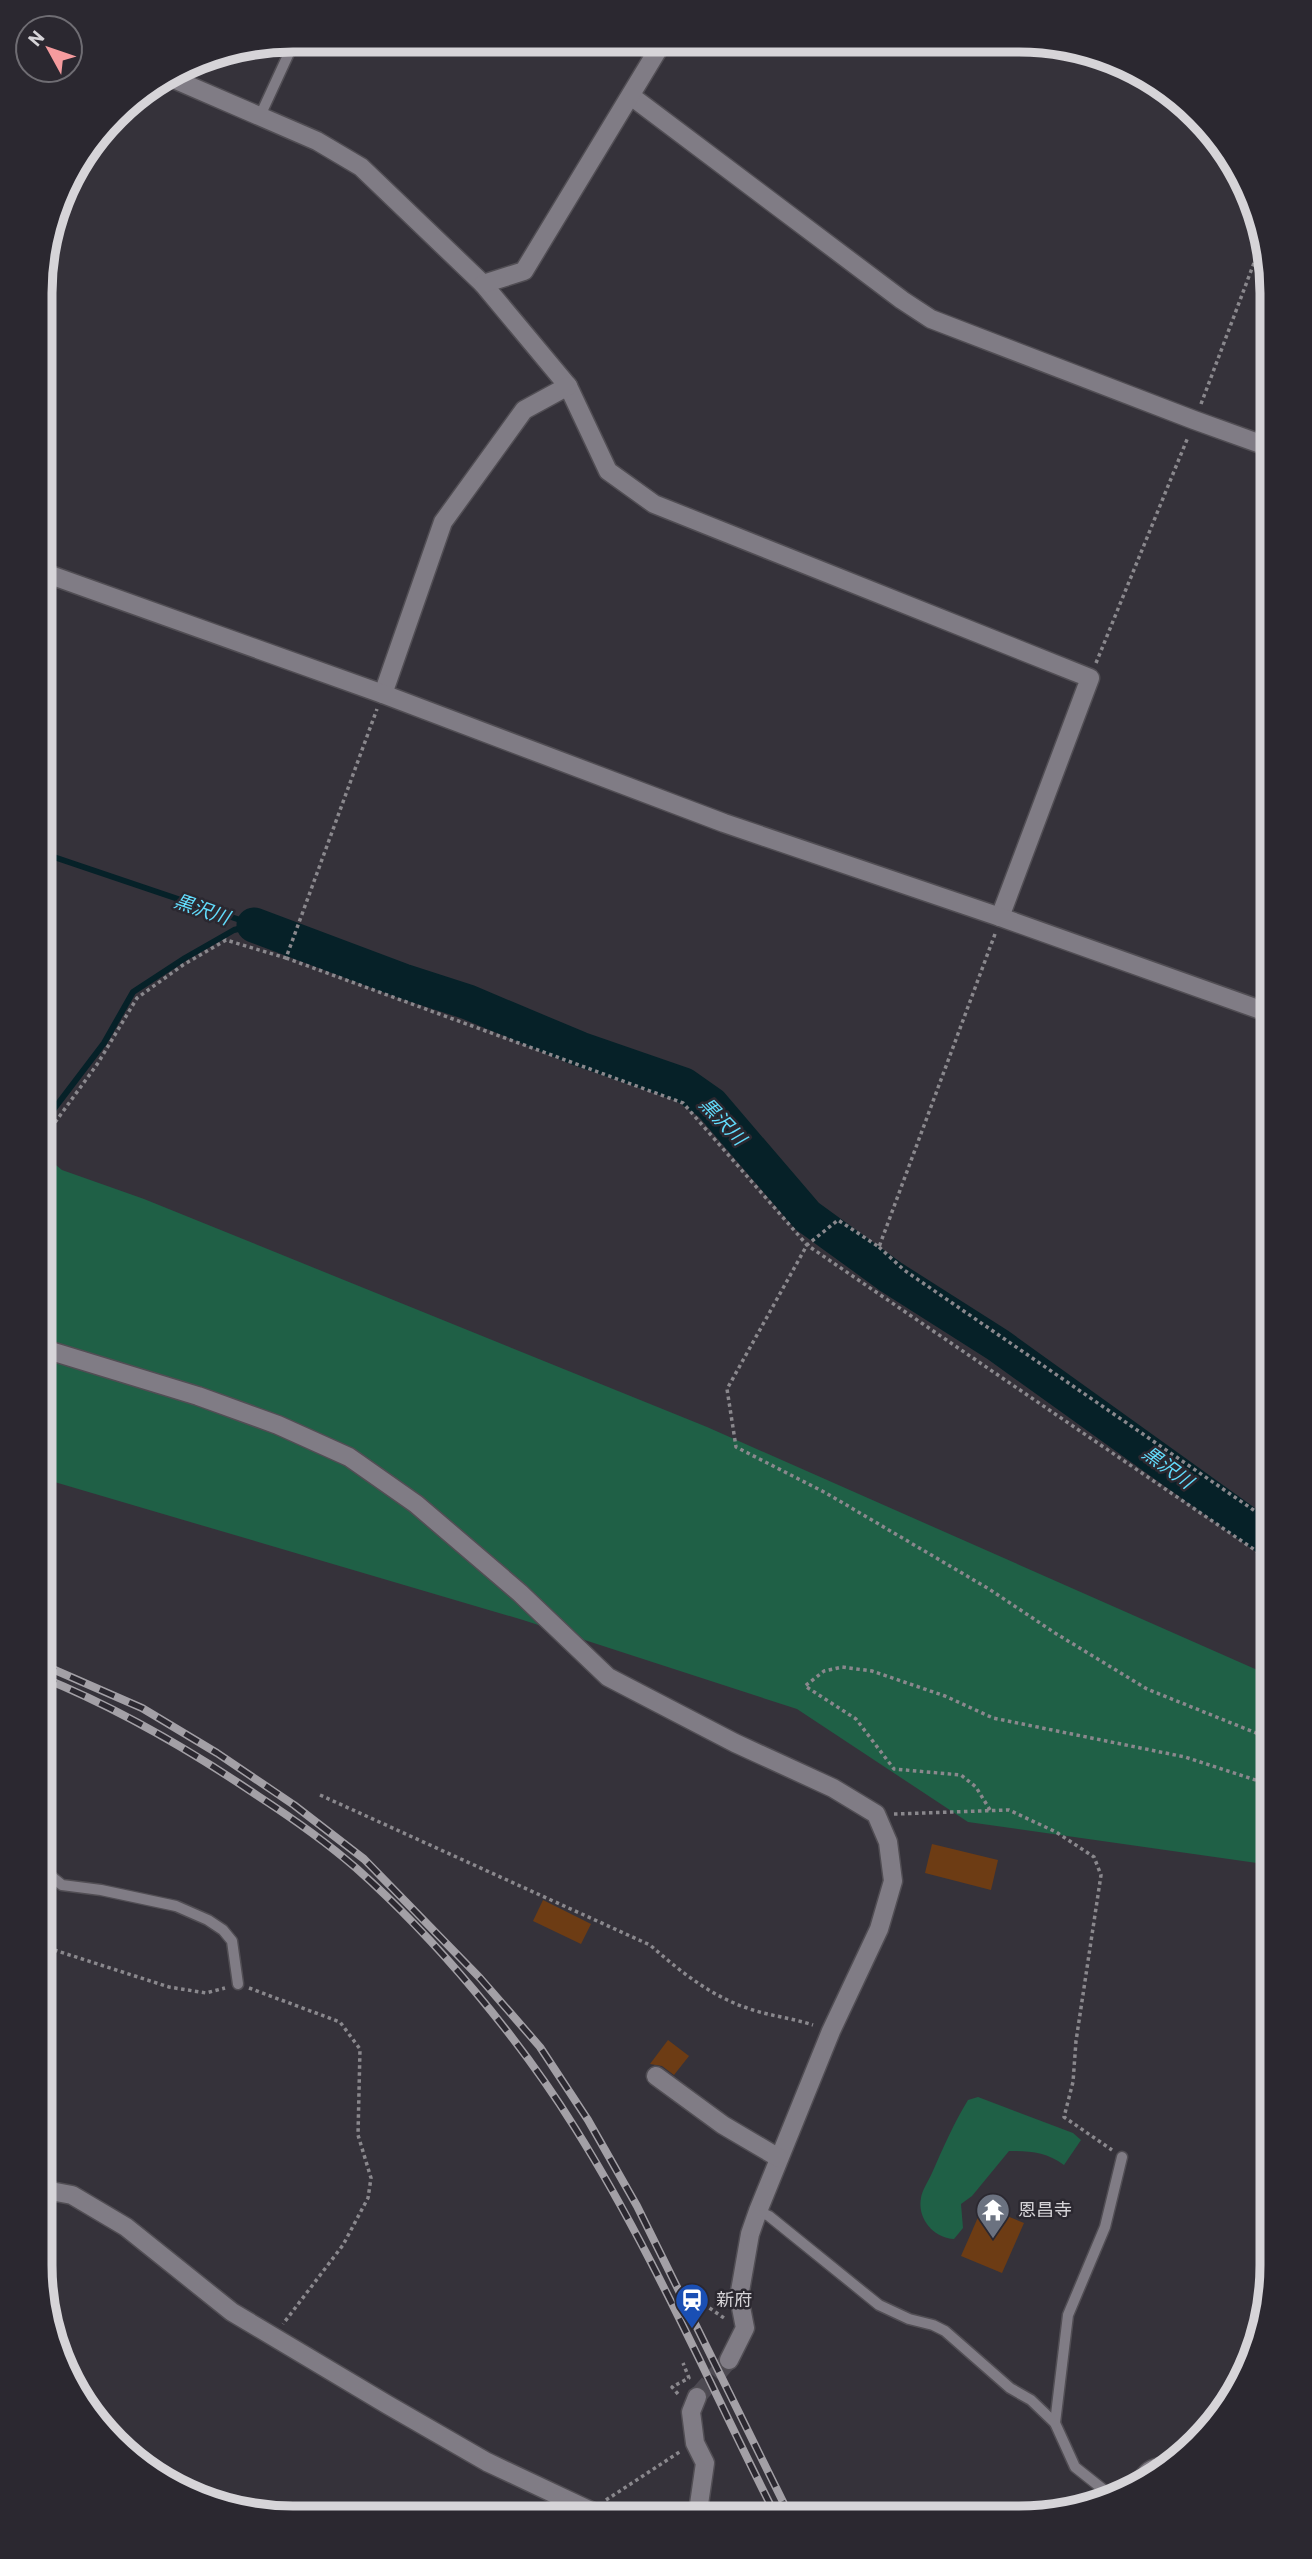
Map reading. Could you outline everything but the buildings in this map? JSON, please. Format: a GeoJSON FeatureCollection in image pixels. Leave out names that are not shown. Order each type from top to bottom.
{"type":"FeatureCollection","features":[{"type":"Feature","properties":{"kind":"street"},"geometry":{"type":"LineString","coordinates":[[483,284],[524,271],[657,52]]}},
{"type":"Feature","properties":{"kind":"street"},"geometry":{"type":"LineString","coordinates":[[179,81],[317,142],[361,167],[483,284],[568,386],[608,471],[654,504],[1090,678],[1000,917]]}},
{"type":"Feature","properties":{"kind":"street"},"geometry":{"type":"LineString","coordinates":[[631,96],[931,319],[1260,443]]}},
{"type":"Feature","properties":{"kind":"street"},"geometry":{"type":"LineString","coordinates":[[383,694],[443,522],[524,410],[568,386]]}},
{"type":"Feature","properties":{"kind":"street"},"geometry":{"type":"LineString","coordinates":[[52,576],[383,694],[724,823],[1260,1010]]}},
{"type":"Feature","properties":{"kind":"street"},"geometry":{"type":"LineString","coordinates":[[52,1351],[209,1400],[278,1425],[349,1457],[416,1504],[520,1593],[608,1677],[735,1743],[833,1788],[876,1814],[888,1842],[893,1881],[879,1929],[831,2031],[750,2234],[739,2297],[745,2328],[729,2360]]}},
{"type":"Feature","properties":{"kind":"street"},"geometry":{"type":"LineString","coordinates":[[656,2076],[723,2125],[779,2158]]}},
{"type":"Feature","properties":{"kind":"street"},"geometry":{"type":"LineString","coordinates":[[52,2191],[72,2195],[126,2227],[232,2312],[487,2462],[573,2506]]}},
{"type":"Feature","properties":{"kind":"street"},"geometry":{"type":"LineString","coordinates":[[690,2399],[695,2443],[705,2463],[699,2506]]}},
{"type":"Feature","properties":{"kind":"lane"},"geometry":{"type":"LineString","coordinates":[[260,116],[289,52]]}},
{"type":"Feature","properties":{"kind":"lane"},"geometry":{"type":"LineString","coordinates":[[52,1877],[62,1885],[101,1890],[176,1906],[208,1920],[223,1930],[232,1941],[238,1984]]}},
{"type":"Feature","properties":{"kind":"lane"},"geometry":{"type":"LineString","coordinates":[[1055,2423],[1068,2315],[1105,2227],[1122,2157]]}},
{"type":"Feature","properties":{"kind":"lane"},"geometry":{"type":"LineString","coordinates":[[758,2211],[769,2216],[878,2305],[945,2331],[1001,2381],[1031,2400],[1055,2423],[1075,2467],[1105,2490]]}},
{"type":"Feature","properties":{"kind":"path"},"geometry":{"type":"LineString","coordinates":[[1090,678],[1256,257]]}},
{"type":"Feature","properties":{"kind":"path"},"geometry":{"type":"LineString","coordinates":[[286,958],[383,694]]}},
{"type":"Feature","properties":{"kind":"path"},"geometry":{"type":"LineString","coordinates":[[879,1247],[1000,917]]}},
{"type":"Feature","properties":{"kind":"path"},"geometry":{"type":"LineString","coordinates":[[52,1127],[98,1063],[136,998],[183,965],[226,940],[286,958],[683,1103],[807,1245],[1259,1553]]}},
{"type":"Feature","properties":{"kind":"path"},"geometry":{"type":"LineString","coordinates":[[1259,1514],[904,1269],[879,1247],[838,1220],[807,1245],[727,1389],[736,1447],[826,1493],[989,1589],[1147,1689],[1259,1735]]}},
{"type":"Feature","properties":{"kind":"path"},"geometry":{"type":"LineString","coordinates":[[990,1810],[976,1787],[961,1775],[894,1769],[856,1719],[805,1686],[824,1671],[842,1667],[872,1671],[945,1696],[993,1718],[1185,1757],[1259,1781]]}},
{"type":"Feature","properties":{"kind":"path"},"geometry":{"type":"LineString","coordinates":[[320,1795],[650,1945],[685,1975],[715,1995],[749,2009],[831,2031]]}},
{"type":"Feature","properties":{"kind":"path"},"geometry":{"type":"LineString","coordinates":[[876,1814],[1009,1810],[1056,1832],[1094,1857],[1101,1875],[1076,2041],[1073,2082],[1064,2117],[1122,2157]]}},
{"type":"Feature","properties":{"kind":"path"},"geometry":{"type":"LineString","coordinates":[[52,1949],[169,1987],[206,1993],[238,1984],[340,2022],[360,2049],[358,2135],[371,2178],[368,2198],[343,2245],[274,2336]]}},
{"type":"Feature","properties":{"kind":"path"},"geometry":{"type":"LineString","coordinates":[[698,2300],[725,2319]]}},
{"type":"Feature","properties":{"kind":"path"},"geometry":{"type":"LineString","coordinates":[[683,2363],[689,2378],[672,2387],[690,2399]]}},
{"type":"Feature","properties":{"kind":"path"},"geometry":{"type":"LineString","coordinates":[[597,2506],[695,2443]]}},
{"type":"Feature","properties":{"kind":"green space"},"geometry":{"type":"Polygon","coordinates":[[[52,1162],[62,1170],[144,1199],[707,1427],[1259,1671],[1259,1863],[968,1822],[797,1709],[523,1620],[52,1481],[52,1162]]]}},
{"type":"Feature","properties":{"kind":"green space"},"geometry":{"type":"Polygon","coordinates":[[[978,2097],[1073,2133],[1081,2140],[1064,2165],[1038,2153],[1009,2151],[972,2196],[961,2204],[963,2228],[954,2239],[947,2238],[934,2231],[924,2220],[920,2206],[922,2195],[968,2100],[978,2097]]]}},
{"type":"Feature","properties":{"kind":"waterway","name":"黒沢川"},"geometry":{"type":"LineString","coordinates":[[52,856],[252,924]]}},
{"type":"Feature","properties":{"kind":"waterway"},"geometry":{"type":"LineString","coordinates":[[52,1112],[104,1043],[133,992],[234,930],[254,925]]}},
{"type":"Feature","properties":{"kind":"waterway","name":"黒沢川"},"geometry":{"type":"LineString","coordinates":[[254,925],[403,981],[468,1002],[580,1049],[684,1085],[711,1104],[807,1216],[891,1277],[998,1345],[1259,1533]]}},
{"type":"Feature","properties":{"kind":"tunnel"},"geometry":{"type":"LineString","coordinates":[[697,2397],[729,2360]]}},
{"type":"Feature","properties":{"kind":"railway"},"geometry":{"type":"LineString","coordinates":[[52,1669],[142,1708],[217,1753],[294,1805],[364,1859],[480,1978],[540,2047],[588,2120],[637,2206],[785,2506]]}},
{"type":"Feature","properties":{"kind":"railway"},"geometry":{"type":"LineString","coordinates":[[52,1682],[153,1731],[206,1762],[296,1822],[356,1868],[446,1958],[528,2059],[603,2175],[656,2272],[771,2506]]}},
{"type":"Feature","properties":{"kind":"place","name":"恩昌寺"},"geometry":{"type":"Point","coordinates":[993,2240]}},
{"type":"Feature","properties":{"kind":"place","name":"新府"},"geometry":{"type":"Point","coordinates":[692,2330]}}]}
